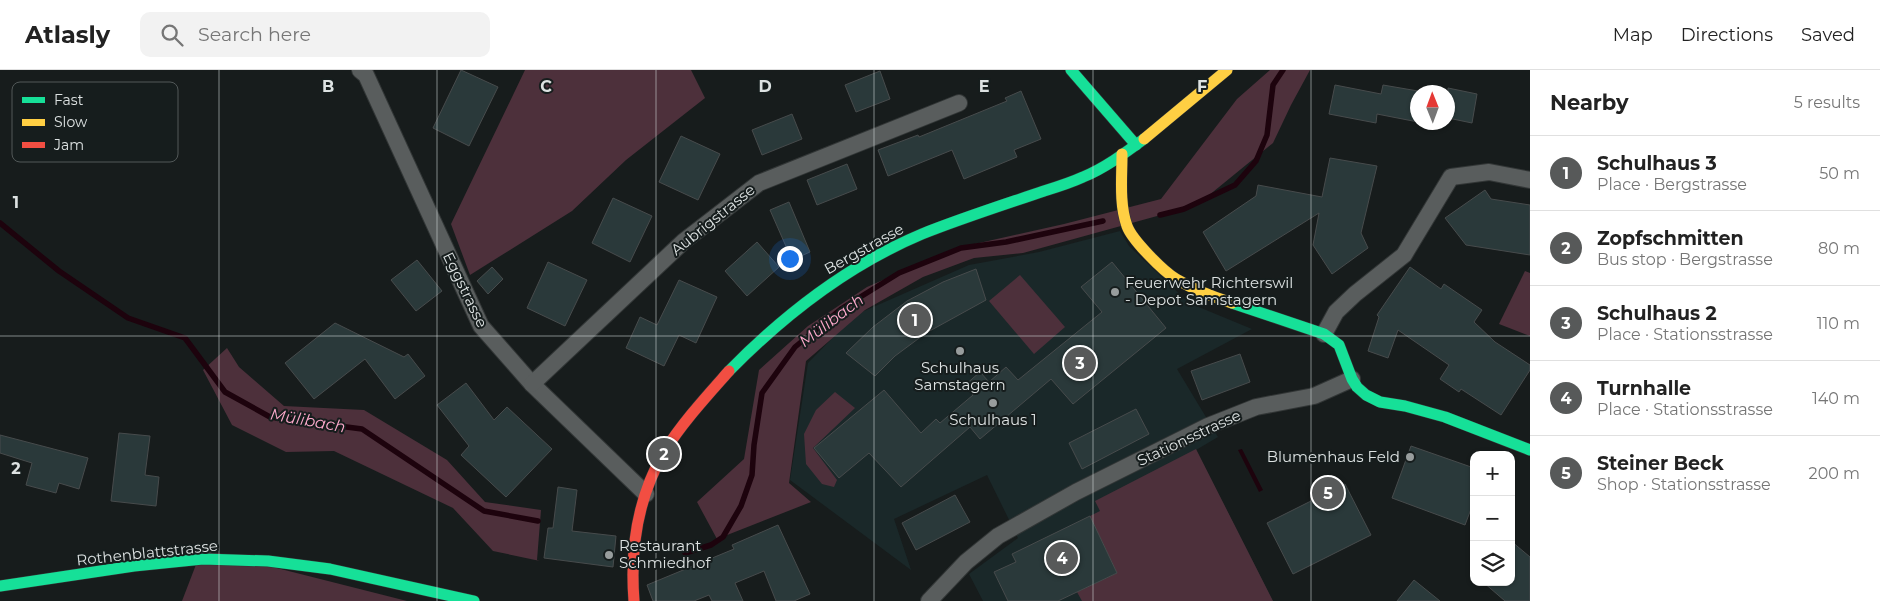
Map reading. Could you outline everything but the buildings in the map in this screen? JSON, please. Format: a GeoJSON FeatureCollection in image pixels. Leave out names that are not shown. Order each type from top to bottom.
{"type":"FeatureCollection","features":[{"type":"Feature","properties":{"kind":"street","name":"Eggstrasse"},"geometry":{"type":"LineString","coordinates":[[360,70],[366,75],[481,326],[532,384],[646,494]]}},
{"type":"Feature","properties":{"kind":"street"},"geometry":{"type":"LineString","coordinates":[[1071,70],[1136,144]]}},
{"type":"Feature","properties":{"kind":"street","name":"Bergstrasse"},"geometry":{"type":"LineString","coordinates":[[634,601],[633,565],[636,538],[646,494],[664,454],[685,422],[720,381],[744,355],[776,326],[848,271],[905,241],[1087,175],[1122,154],[1167,121],[1227,70]]}},
{"type":"Feature","properties":{"kind":"street","name":"Aubrigstrasse"},"geometry":{"type":"LineString","coordinates":[[532,384],[684,241],[759,183],[959,103]]}},
{"type":"Feature","properties":{"kind":"street"},"geometry":{"type":"LineString","coordinates":[[1122,154],[1122,199],[1127,227],[1138,244],[1175,278],[1214,297],[1324,334],[1333,339],[1339,345],[1357,387],[1366,395],[1380,402],[1445,417],[1530,450]]}},
{"type":"Feature","properties":{"kind":"street"},"geometry":{"type":"LineString","coordinates":[[1324,334],[1336,312],[1354,294],[1404,255],[1451,177],[1489,172],[1530,180]]}},
{"type":"Feature","properties":{"kind":"street","name":"Stationsstrasse"},"geometry":{"type":"LineString","coordinates":[[929,601],[966,562],[998,536],[1068,496],[1208,426],[1256,408],[1314,396],[1352,379]]}},
{"type":"Feature","properties":{"kind":"street","name":"Rothenblattstrasse"},"geometry":{"type":"LineString","coordinates":[[0,586],[134,566],[221,559],[268,561],[330,568],[474,601]]}},
{"type":"Feature","properties":{"kind":"shaded area"},"geometry":{"type":"Polygon","coordinates":[[[525,70],[691,70],[705,98],[626,160],[572,211],[470,275],[451,224],[525,70]]]}},
{"type":"Feature","properties":{"kind":"shaded area"},"geometry":{"type":"Polygon","coordinates":[[[1270,70],[1310,70],[1273,143],[1197,205],[1023,253],[974,258],[923,277],[865,310],[806,361],[789,483],[811,502],[717,539],[697,502],[744,459],[759,370],[808,326],[867,287],[957,248],[1064,224],[1161,199],[1237,99],[1270,70]]]}},
{"type":"Feature","properties":{"kind":"shaded area"},"geometry":{"type":"Polygon","coordinates":[[[1120,231],[1129,246],[1189,303],[1252,329],[1177,369],[1218,437],[1196,450],[1273,601],[983,601],[969,574],[1018,538],[987,475],[894,519],[911,570],[790,480],[808,363],[855,315],[969,265],[1039,252],[1120,231]]]}},
{"type":"Feature","properties":{"kind":"shaded area"},"geometry":{"type":"Polygon","coordinates":[[[1525,271],[1530,273],[1530,336],[1499,324],[1525,271]]]}},
{"type":"Feature","properties":{"kind":"shaded area"},"geometry":{"type":"Polygon","coordinates":[[[1020,275],[1065,327],[1034,354],[989,301],[1020,275]]]}},
{"type":"Feature","properties":{"kind":"shaded area"},"geometry":{"type":"Polygon","coordinates":[[[227,348],[239,367],[284,406],[364,410],[447,460],[485,502],[541,510],[537,560],[540,561],[493,551],[453,508],[334,451],[286,452],[232,425],[203,370],[227,348]]]}},
{"type":"Feature","properties":{"kind":"shaded area"},"geometry":{"type":"Polygon","coordinates":[[[835,392],[855,408],[813,448],[837,480],[834,487],[822,484],[806,464],[804,434],[816,410],[835,392]]]}},
{"type":"Feature","properties":{"kind":"shaded area"},"geometry":{"type":"Polygon","coordinates":[[[1196,449],[1273,601],[1082,601],[1077,592],[1117,573],[1090,516],[1100,511],[1095,501],[1196,449]]]}},
{"type":"Feature","properties":{"kind":"shaded area"},"geometry":{"type":"Polygon","coordinates":[[[1242,449],[1263,490],[1259,492],[1238,450],[1242,449]]]}},
{"type":"Feature","properties":{"kind":"shaded area"},"geometry":{"type":"Polygon","coordinates":[[[202,549],[407,601],[182,601],[202,549]]]}},
{"type":"Feature","properties":{"kind":"waterway","name":"Mülibach"},"geometry":{"type":"LineString","coordinates":[[1160,215],[1184,209],[1235,185],[1256,161],[1267,135],[1273,85],[1283,70]]}},
{"type":"Feature","properties":{"kind":"waterway","name":"Mülibach"},"geometry":{"type":"LineString","coordinates":[[685,553],[711,545],[723,537],[741,506],[752,475],[754,445],[762,393],[795,347],[841,309],[899,273],[961,248],[1006,242],[1103,221]]}},
{"type":"Feature","properties":{"kind":"waterway","name":"Mülibach"},"geometry":{"type":"LineString","coordinates":[[0,223],[59,271],[128,318],[185,338],[225,392],[270,417],[362,429],[484,511],[538,521]]}},
{"type":"Feature","properties":{"kind":"traffic: fast"},"geometry":{"type":"LineString","coordinates":[[1071,70],[1136,145]]}},
{"type":"Feature","properties":{"kind":"traffic: fast"},"geometry":{"type":"LineString","coordinates":[[729,371],[795,311],[868,260],[937,228],[1078,179],[1107,165],[1144,139]]}},
{"type":"Feature","properties":{"kind":"traffic: fast"},"geometry":{"type":"LineString","coordinates":[[1232,303],[1324,334],[1339,345],[1357,387],[1366,395],[1380,402],[1405,406],[1445,417],[1530,450]]}},
{"type":"Feature","properties":{"kind":"traffic: fast"},"geometry":{"type":"LineString","coordinates":[[0,586],[134,566],[203,559],[268,561],[330,569],[474,601]]}},
{"type":"Feature","properties":{"kind":"traffic: slow"},"geometry":{"type":"LineString","coordinates":[[1144,139],[1227,70]]}},
{"type":"Feature","properties":{"kind":"traffic: slow"},"geometry":{"type":"LineString","coordinates":[[1122,154],[1124,218],[1135,239],[1156,262],[1176,279],[1232,303]]}},
{"type":"Feature","properties":{"kind":"traffic: jam"},"geometry":{"type":"LineString","coordinates":[[634,601],[633,563],[638,524],[642,505],[655,469],[679,431],[729,371]]}},
{"type":"Feature","properties":{"kind":"place","name":"Feuerwehr Richterswil - Depot Samstagern"},"geometry":{"type":"Point","coordinates":[1115,292]}},
{"type":"Feature","properties":{"kind":"place","name":"Schulhaus 3"},"geometry":{"type":"Point","coordinates":[915,320]}},
{"type":"Feature","properties":{"kind":"place","name":"Schulhaus Samstagern"},"geometry":{"type":"Point","coordinates":[960,351]}},
{"type":"Feature","properties":{"kind":"place","name":"Schulhaus 2"},"geometry":{"type":"Point","coordinates":[1080,363]}},
{"type":"Feature","properties":{"kind":"place","name":"Schulhaus 1"},"geometry":{"type":"Point","coordinates":[993,403]}},
{"type":"Feature","properties":{"kind":"place","name":"Zopfschmitten"},"geometry":{"type":"Point","coordinates":[664,454]}},
{"type":"Feature","properties":{"kind":"place","name":"Blumenhaus Feld"},"geometry":{"type":"Point","coordinates":[1410,457]}},
{"type":"Feature","properties":{"kind":"place","name":"Steiner Beck"},"geometry":{"type":"Point","coordinates":[1328,493]}},
{"type":"Feature","properties":{"kind":"place","name":"Restaurant Schmiedhof"},"geometry":{"type":"Point","coordinates":[609,555]}},
{"type":"Feature","properties":{"kind":"place","name":"Turnhalle"},"geometry":{"type":"Point","coordinates":[1062,558]}}]}
